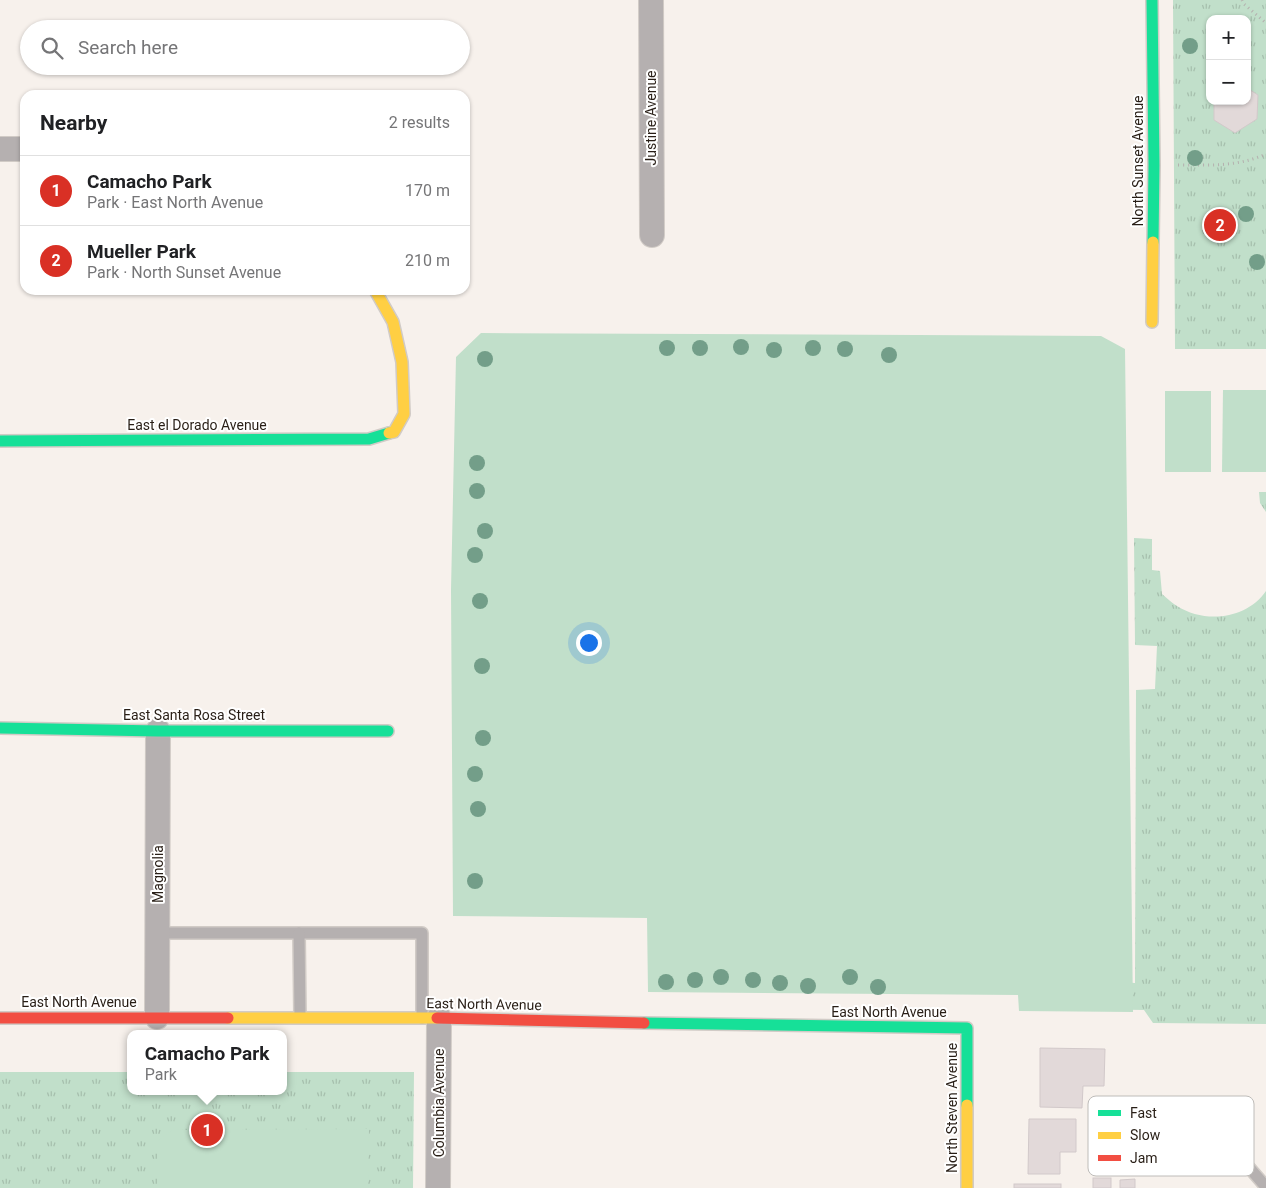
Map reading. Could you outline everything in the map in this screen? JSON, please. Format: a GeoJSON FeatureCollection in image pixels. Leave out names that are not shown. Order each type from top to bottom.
{"type":"FeatureCollection","features":[{"type":"Feature","properties":{"kind":"street","name":"Justine Avenue"},"geometry":{"type":"LineString","coordinates":[[650,0],[652,235]]}},
{"type":"Feature","properties":{"kind":"street","name":"North Sunset Avenue"},"geometry":{"type":"LineString","coordinates":[[1152,0],[1154,165],[1152,322]]}},
{"type":"Feature","properties":{"kind":"street"},"geometry":{"type":"LineString","coordinates":[[0,149],[20,149]]}},
{"type":"Feature","properties":{"kind":"street","name":"East el Dorado Avenue"},"geometry":{"type":"LineString","coordinates":[[0,441],[369,439],[394,432],[404,414],[402,362],[393,322],[379,295]]}},
{"type":"Feature","properties":{"kind":"street","name":"East Santa Rosa Street"},"geometry":{"type":"LineString","coordinates":[[0,728],[158,731],[388,731]]}},
{"type":"Feature","properties":{"kind":"street","name":"Magnolia"},"geometry":{"type":"LineString","coordinates":[[157,1017],[158,731]]}},
{"type":"Feature","properties":{"kind":"street","name":"East North Avenue"},"geometry":{"type":"LineString","coordinates":[[0,1018],[430,1018],[967,1028]]}},
{"type":"Feature","properties":{"kind":"street","name":"Columbia Avenue"},"geometry":{"type":"LineString","coordinates":[[430,1018],[438,1188]]}},
{"type":"Feature","properties":{"kind":"street","name":"North Steven Avenue"},"geometry":{"type":"LineString","coordinates":[[967,1028],[967,1188]]}},
{"type":"Feature","properties":{"kind":"lane"},"geometry":{"type":"LineString","coordinates":[[157,932],[422,933],[430,1018]]}},
{"type":"Feature","properties":{"kind":"lane"},"geometry":{"type":"LineString","coordinates":[[299,933],[300,1017]]}},
{"type":"Feature","properties":{"kind":"lane"},"geometry":{"type":"LineString","coordinates":[[1254,1173],[1266,1187]]}},
{"type":"Feature","properties":{"kind":"path"},"geometry":{"type":"LineString","coordinates":[[1242,0],[1244,4],[1266,23]]}},
{"type":"Feature","properties":{"kind":"path"},"geometry":{"type":"LineString","coordinates":[[1154,165],[1224,165],[1246,162],[1266,154]]}},
{"type":"Feature","properties":{"kind":"green space"},"geometry":{"type":"Polygon","coordinates":[[[1173,0],[1266,0],[1266,349],[1175,349],[1173,0]]]}},
{"type":"Feature","properties":{"kind":"green space"},"geometry":{"type":"Polygon","coordinates":[[[481,333],[1101,336],[1125,349],[1133,1012],[1019,1011],[1018,995],[648,992],[647,918],[453,916],[451,590],[456,357],[481,333]]]}},
{"type":"Feature","properties":{"kind":"green space"},"geometry":{"type":"Polygon","coordinates":[[[1223,390],[1266,390],[1266,472],[1222,472],[1223,390]]]}},
{"type":"Feature","properties":{"kind":"green space"},"geometry":{"type":"Polygon","coordinates":[[[1165,391],[1211,391],[1211,472],[1165,472],[1165,391]]]}},
{"type":"Feature","properties":{"kind":"green space"},"geometry":{"type":"Polygon","coordinates":[[[1259,492],[1266,492],[1266,512],[1260,503],[1259,492]]]}},
{"type":"Feature","properties":{"kind":"green space"},"geometry":{"type":"Polygon","coordinates":[[[1134,538],[1152,539],[1152,570],[1160,571],[1162,594],[1175,605],[1188,612],[1212,617],[1237,613],[1248,608],[1266,591],[1266,1024],[1153,1023],[1144,1010],[1022,1008],[1021,995],[650,916],[1101,981],[1135,983],[1136,690],[1155,689],[1157,646],[1135,645],[1134,538]]]}},
{"type":"Feature","properties":{"kind":"green space"},"geometry":{"type":"Polygon","coordinates":[[[0,1072],[127,1072],[127,1095],[287,1095],[287,1072],[414,1072],[413,1188],[0,1188],[0,1072]]]}},
{"type":"Feature","properties":{"kind":"green space"},"geometry":{"type":"Polygon","coordinates":[[[369,1129],[368,1188],[157,1188],[157,1141],[173,1130],[369,1129]]]}},
{"type":"Feature","properties":{"kind":"building"},"geometry":{"type":"Polygon","coordinates":[[[1251,91],[1258,95],[1257,119],[1235,133],[1214,120],[1214,105],[1251,105],[1251,91]]]}},
{"type":"Feature","properties":{"kind":"building"},"geometry":{"type":"Polygon","coordinates":[[[1040,1048],[1105,1049],[1104,1086],[1083,1086],[1082,1108],[1040,1107],[1040,1048]]]}},
{"type":"Feature","properties":{"kind":"building"},"geometry":{"type":"Polygon","coordinates":[[[1029,1119],[1076,1119],[1076,1152],[1060,1152],[1060,1174],[1028,1174],[1029,1119]]]}},
{"type":"Feature","properties":{"kind":"building"},"geometry":{"type":"Polygon","coordinates":[[[1093,1178],[1111,1178],[1111,1188],[1093,1188],[1093,1178]]]}},
{"type":"Feature","properties":{"kind":"building"},"geometry":{"type":"Polygon","coordinates":[[[1135,1179],[1135,1188],[1120,1188],[1120,1180],[1135,1179]]]}},
{"type":"Feature","properties":{"kind":"building"},"geometry":{"type":"Polygon","coordinates":[[[1014,1184],[1061,1184],[1061,1188],[1014,1188],[1014,1184]]]}},
{"type":"Feature","properties":{"kind":"traffic: fast"},"geometry":{"type":"LineString","coordinates":[[1152,0],[1153,242]]}},
{"type":"Feature","properties":{"kind":"traffic: fast"},"geometry":{"type":"LineString","coordinates":[[0,441],[369,439],[389,433]]}},
{"type":"Feature","properties":{"kind":"traffic: fast"},"geometry":{"type":"LineString","coordinates":[[0,728],[158,731],[388,731]]}},
{"type":"Feature","properties":{"kind":"traffic: fast"},"geometry":{"type":"LineString","coordinates":[[644,1023],[967,1028],[967,1105]]}},
{"type":"Feature","properties":{"kind":"traffic: slow"},"geometry":{"type":"LineString","coordinates":[[1152,322],[1153,242]]}},
{"type":"Feature","properties":{"kind":"traffic: slow"},"geometry":{"type":"LineString","coordinates":[[378,295],[393,322],[402,362],[404,414],[394,432],[389,433]]}},
{"type":"Feature","properties":{"kind":"traffic: slow"},"geometry":{"type":"LineString","coordinates":[[228,1018],[437,1018]]}},
{"type":"Feature","properties":{"kind":"traffic: slow"},"geometry":{"type":"LineString","coordinates":[[967,1105],[967,1188]]}},
{"type":"Feature","properties":{"kind":"traffic: jam"},"geometry":{"type":"LineString","coordinates":[[0,1018],[228,1018]]}},
{"type":"Feature","properties":{"kind":"traffic: jam"},"geometry":{"type":"LineString","coordinates":[[437,1018],[644,1023]]}},
{"type":"Feature","properties":{"kind":"place","name":"Mueller Park"},"geometry":{"type":"Point","coordinates":[1220,225]}},
{"type":"Feature","properties":{"kind":"place","name":"Camacho Park"},"geometry":{"type":"Point","coordinates":[207,1130]}}]}
